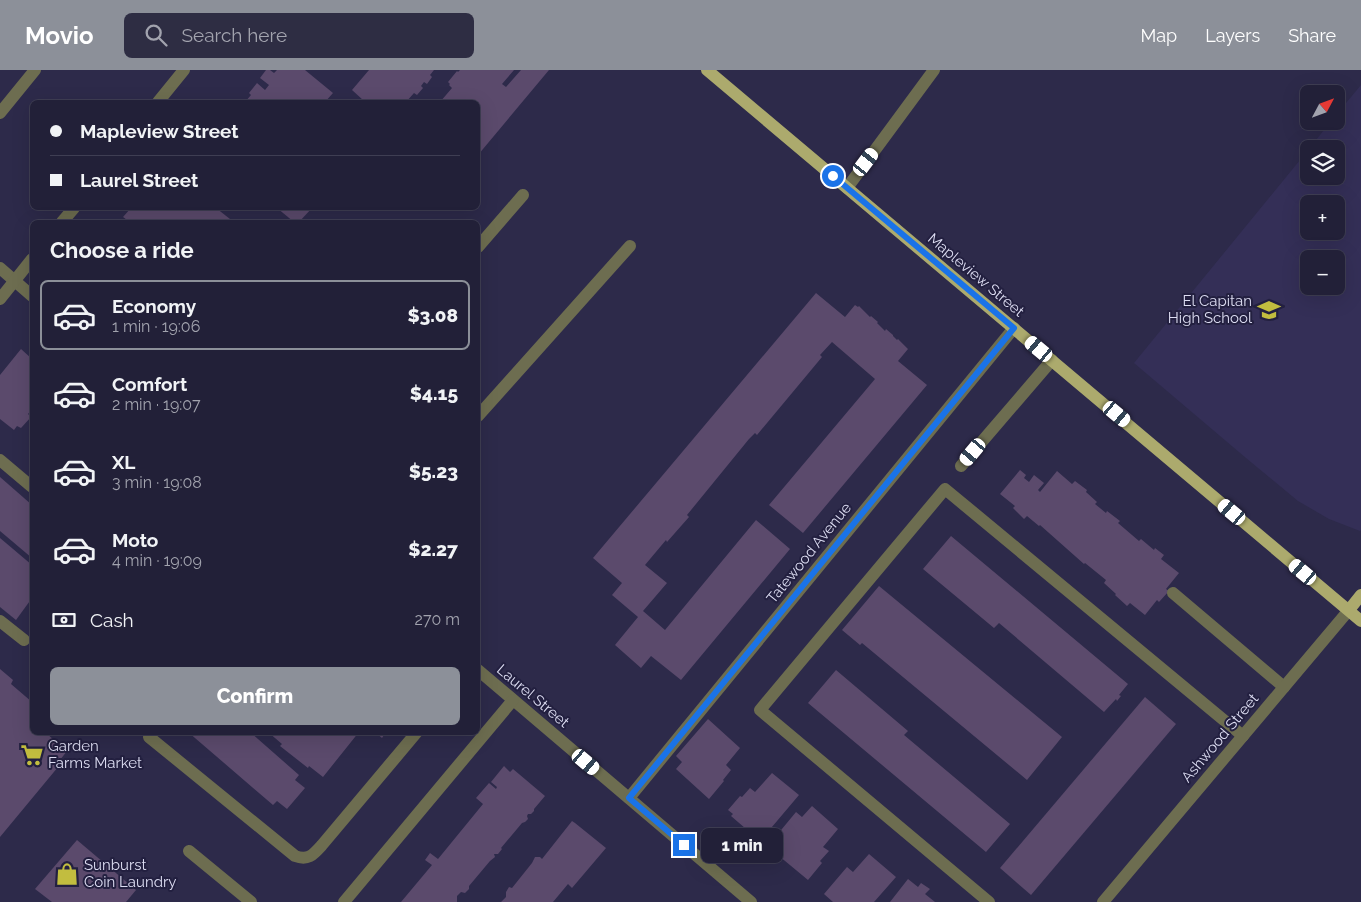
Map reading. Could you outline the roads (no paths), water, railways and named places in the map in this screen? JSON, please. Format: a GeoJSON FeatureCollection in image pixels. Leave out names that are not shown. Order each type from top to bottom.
{"type":"FeatureCollection","features":[{"type":"Feature","properties":{"kind":"main road","name":"Mapleview Street"},"geometry":{"type":"LineString","coordinates":[[707,70],[1361,621]]}},
{"type":"Feature","properties":{"kind":"main road","name":"Ashwood Street"},"geometry":{"type":"LineString","coordinates":[[1349,610],[1361,595]]}},
{"type":"Feature","properties":{"kind":"street"},"geometry":{"type":"LineString","coordinates":[[0,114],[35,70]]}},
{"type":"Feature","properties":{"kind":"street"},"geometry":{"type":"LineString","coordinates":[[847,188],[934,70]]}},
{"type":"Feature","properties":{"kind":"street"},"geometry":{"type":"LineString","coordinates":[[160,100],[182,71]]}},
{"type":"Feature","properties":{"kind":"street"},"geometry":{"type":"LineString","coordinates":[[480,245],[523,195]]}},
{"type":"Feature","properties":{"kind":"street"},"geometry":{"type":"LineString","coordinates":[[64,220],[72,210]]}},
{"type":"Feature","properties":{"kind":"street"},"geometry":{"type":"LineString","coordinates":[[480,414],[630,246]]}},
{"type":"Feature","properties":{"kind":"street"},"geometry":{"type":"LineString","coordinates":[[0,298],[30,262]]}},
{"type":"Feature","properties":{"kind":"street"},"geometry":{"type":"LineString","coordinates":[[0,268],[30,294]]}},
{"type":"Feature","properties":{"kind":"street","name":"Tatewood Avenue"},"geometry":{"type":"LineString","coordinates":[[629,798],[1014,328]]}},
{"type":"Feature","properties":{"kind":"street"},"geometry":{"type":"LineString","coordinates":[[961,466],[1052,360]]}},
{"type":"Feature","properties":{"kind":"street"},"geometry":{"type":"LineString","coordinates":[[0,460],[30,485]]}},
{"type":"Feature","properties":{"kind":"street"},"geometry":{"type":"LineString","coordinates":[[989,902],[760,710],[945,489],[1243,736]]}},
{"type":"Feature","properties":{"kind":"street"},"geometry":{"type":"LineString","coordinates":[[1173,593],[1284,687]]}},
{"type":"Feature","properties":{"kind":"street","name":"Ashwood Street"},"geometry":{"type":"LineString","coordinates":[[1103,902],[1349,610]]}},
{"type":"Feature","properties":{"kind":"street"},"geometry":{"type":"LineString","coordinates":[[0,621],[24,640]]}},
{"type":"Feature","properties":{"kind":"street","name":"Laurel Street"},"geometry":{"type":"LineString","coordinates":[[480,672],[751,902]]}},
{"type":"Feature","properties":{"kind":"street"},"geometry":{"type":"LineString","coordinates":[[344,902],[513,700]]}},
{"type":"Feature","properties":{"kind":"street"},"geometry":{"type":"LineString","coordinates":[[149,737],[294,856],[303,859],[312,855],[322,845],[414,735]]}},
{"type":"Feature","properties":{"kind":"street"},"geometry":{"type":"LineString","coordinates":[[189,851],[251,902]]}},
{"type":"Feature","properties":{"kind":"place","name":"El Capitan High School"},"geometry":{"type":"Point","coordinates":[1269,310]}},
{"type":"Feature","properties":{"kind":"place","name":"Garden Farms Market"},"geometry":{"type":"Point","coordinates":[32,755]}},
{"type":"Feature","properties":{"kind":"place","name":"Sunburst Coin Laundry"},"geometry":{"type":"Point","coordinates":[67,874]}}]}
